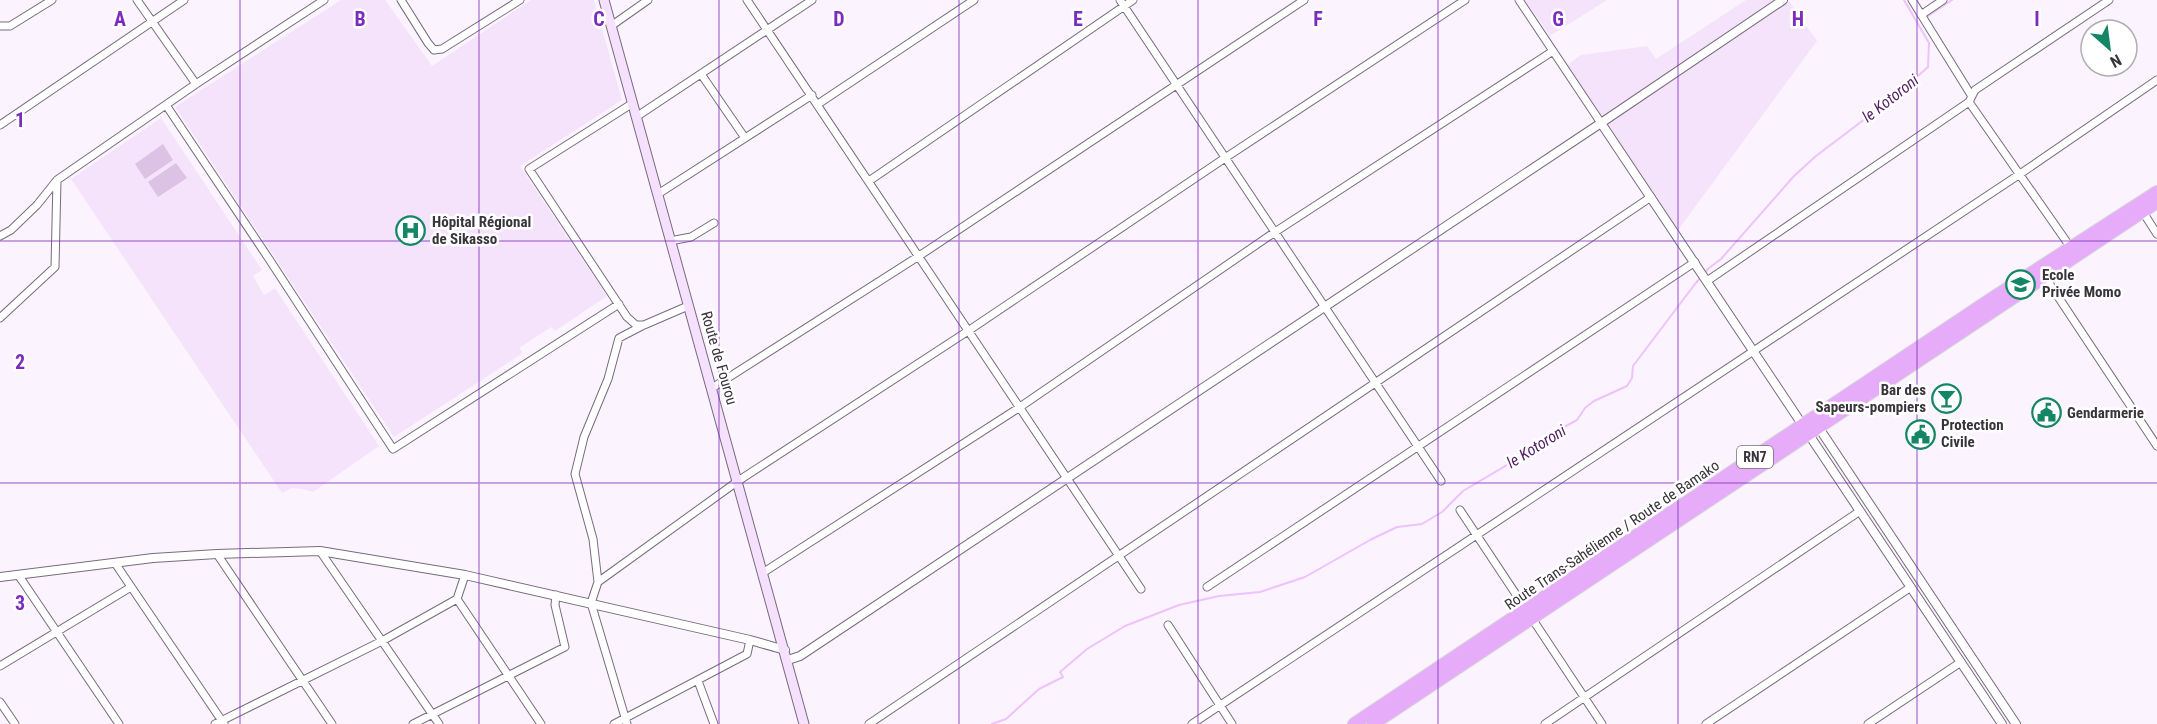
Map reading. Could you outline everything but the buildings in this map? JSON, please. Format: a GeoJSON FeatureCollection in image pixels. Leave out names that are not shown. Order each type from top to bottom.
{"type":"FeatureCollection","features":[{"type":"Feature","properties":{"kind":"highway","name":"Route Trans-Sahélienne / Route de Bamako"},"geometry":{"type":"LineString","coordinates":[[1373,724],[1529,615],[1811,427],[2045,277],[2140,208],[2157,192]]}},
{"type":"Feature","properties":{"kind":"highway","name":"Route Trans-Sahélienne / Route de Bamako"},"geometry":{"type":"LineString","coordinates":[[1811,427],[1991,299],[2071,248],[2140,208],[2157,202]]}},
{"type":"Feature","properties":{"kind":"highway","name":"Route Trans-Sahélienne / Route de Bamako"},"geometry":{"type":"LineString","coordinates":[[1354,724],[1529,615]]}},
{"type":"Feature","properties":{"kind":"main road","name":"Route de Fourou"},"geometry":{"type":"LineString","coordinates":[[604,0],[764,572],[804,724]]}},
{"type":"Feature","properties":{"kind":"street"},"geometry":{"type":"LineString","coordinates":[[0,26],[10,26],[52,0]]}},
{"type":"Feature","properties":{"kind":"street"},"geometry":{"type":"LineString","coordinates":[[137,0],[196,84]]}},
{"type":"Feature","properties":{"kind":"street"},"geometry":{"type":"LineString","coordinates":[[0,125],[183,0]]}},
{"type":"Feature","properties":{"kind":"street"},"geometry":{"type":"LineString","coordinates":[[401,0],[434,50],[442,49],[520,0]]}},
{"type":"Feature","properties":{"kind":"street"},"geometry":{"type":"LineString","coordinates":[[611,26],[648,0]]}},
{"type":"Feature","properties":{"kind":"street"},"geometry":{"type":"LineString","coordinates":[[747,0],[1141,589]]}},
{"type":"Feature","properties":{"kind":"street"},"geometry":{"type":"LineString","coordinates":[[636,117],[812,0]]}},
{"type":"Feature","properties":{"kind":"street"},"geometry":{"type":"LineString","coordinates":[[818,104],[974,0]]}},
{"type":"Feature","properties":{"kind":"street"},"geometry":{"type":"LineString","coordinates":[[869,181],[1122,3],[1133,0]]}},
{"type":"Feature","properties":{"kind":"street"},"geometry":{"type":"LineString","coordinates":[[712,388],[919,256],[1304,0]]}},
{"type":"Feature","properties":{"kind":"street"},"geometry":{"type":"LineString","coordinates":[[598,582],[738,481],[968,331],[1465,0]]}},
{"type":"Feature","properties":{"kind":"street"},"geometry":{"type":"LineString","coordinates":[[1519,0],[1753,351],[1811,427],[2016,724]]}},
{"type":"Feature","properties":{"kind":"street"},"geometry":{"type":"LineString","coordinates":[[788,660],[800,656],[1782,0]]}},
{"type":"Feature","properties":{"kind":"street"},"geometry":{"type":"LineString","coordinates":[[1912,0],[1970,99],[2071,248]]}},
{"type":"Feature","properties":{"kind":"street"},"geometry":{"type":"LineString","coordinates":[[1921,15],[1943,0]]}},
{"type":"Feature","properties":{"kind":"street"},"geometry":{"type":"LineString","coordinates":[[1707,281],[1970,99],[1975,90],[2109,0]]}},
{"type":"Feature","properties":{"kind":"street"},"geometry":{"type":"LineString","coordinates":[[0,236],[30,211],[57,180],[321,1]]}},
{"type":"Feature","properties":{"kind":"street"},"geometry":{"type":"LineString","coordinates":[[1122,3],[1175,86],[1441,481]]}},
{"type":"Feature","properties":{"kind":"street"},"geometry":{"type":"LineString","coordinates":[[764,572],[1020,407],[1275,232],[1553,51]]}},
{"type":"Feature","properties":{"kind":"street"},"geometry":{"type":"LineString","coordinates":[[701,74],[745,138]]}},
{"type":"Feature","properties":{"kind":"street"},"geometry":{"type":"LineString","coordinates":[[1192,724],[2020,174],[2157,80]]}},
{"type":"Feature","properties":{"kind":"street"},"geometry":{"type":"LineString","coordinates":[[658,194],[812,95]]}},
{"type":"Feature","properties":{"kind":"street"},"geometry":{"type":"LineString","coordinates":[[633,103],[529,169],[627,317],[636,325],[644,325]]}},
{"type":"Feature","properties":{"kind":"street"},"geometry":{"type":"LineString","coordinates":[[166,105],[393,449],[619,304]]}},
{"type":"Feature","properties":{"kind":"street"},"geometry":{"type":"LineString","coordinates":[[0,318],[55,267],[57,180]]}},
{"type":"Feature","properties":{"kind":"street"},"geometry":{"type":"LineString","coordinates":[[869,724],[1651,197]]}},
{"type":"Feature","properties":{"kind":"street"},"geometry":{"type":"LineString","coordinates":[[2140,208],[2157,234]]}},
{"type":"Feature","properties":{"kind":"street"},"geometry":{"type":"LineString","coordinates":[[670,241],[691,237],[714,224]]}},
{"type":"Feature","properties":{"kind":"street"},"geometry":{"type":"LineString","coordinates":[[1207,587],[1418,445],[1697,265]]}},
{"type":"Feature","properties":{"kind":"street"},"geometry":{"type":"LineString","coordinates":[[2045,277],[2157,446]]}},
{"type":"Feature","properties":{"kind":"street"},"geometry":{"type":"LineString","coordinates":[[626,722],[591,603],[598,582],[593,539],[575,474],[584,437],[608,379],[619,338],[688,306]]}},
{"type":"Feature","properties":{"kind":"street"},"geometry":{"type":"LineString","coordinates":[[1811,427],[1860,511],[2002,724]]}},
{"type":"Feature","properties":{"kind":"street"},"geometry":{"type":"LineString","coordinates":[[1460,510],[1602,724]]}},
{"type":"Feature","properties":{"kind":"street"},"geometry":{"type":"LineString","coordinates":[[1545,724],[1860,511]]}},
{"type":"Feature","properties":{"kind":"street"},"geometry":{"type":"LineString","coordinates":[[320,551],[438,724]]}},
{"type":"Feature","properties":{"kind":"street"},"geometry":{"type":"LineString","coordinates":[[0,577],[115,563],[217,554],[320,551],[465,575],[785,650]]}},
{"type":"Feature","properties":{"kind":"street"},"geometry":{"type":"LineString","coordinates":[[217,554],[332,724]]}},
{"type":"Feature","properties":{"kind":"street"},"geometry":{"type":"LineString","coordinates":[[115,563],[220,723],[382,641],[457,599],[465,575]]}},
{"type":"Feature","properties":{"kind":"street"},"geometry":{"type":"LineString","coordinates":[[19,576],[119,724]]}},
{"type":"Feature","properties":{"kind":"street"},"geometry":{"type":"LineString","coordinates":[[0,666],[131,587]]}},
{"type":"Feature","properties":{"kind":"street"},"geometry":{"type":"LineString","coordinates":[[1706,724],[1911,588]]}},
{"type":"Feature","properties":{"kind":"street"},"geometry":{"type":"LineString","coordinates":[[413,724],[565,647],[555,605],[556,595]]}},
{"type":"Feature","properties":{"kind":"street"},"geometry":{"type":"LineString","coordinates":[[457,599],[541,724]]}},
{"type":"Feature","properties":{"kind":"street"},"geometry":{"type":"LineString","coordinates":[[1168,625],[1232,724]]}},
{"type":"Feature","properties":{"kind":"street"},"geometry":{"type":"LineString","coordinates":[[614,724],[626,722],[747,654],[750,640]]}},
{"type":"Feature","properties":{"kind":"street"},"geometry":{"type":"LineString","coordinates":[[1868,724],[1961,662]]}},
{"type":"Feature","properties":{"kind":"street"},"geometry":{"type":"LineString","coordinates":[[698,681],[714,724]]}},
{"type":"Feature","properties":{"kind":"street"},"geometry":{"type":"LineString","coordinates":[[0,702],[15,724]]}},
{"type":"Feature","properties":{"kind":"shaded area","name":"Hôpital Régional de Sikasso"},"geometry":{"type":"Polygon","coordinates":[[[341,0],[385,0],[432,66],[531,0],[594,0],[622,100],[520,166],[607,296],[555,331],[551,327],[519,348],[523,353],[394,437],[175,107],[341,0]]]}},
{"type":"Feature","properties":{"kind":"shaded area"},"geometry":{"type":"Polygon","coordinates":[[[1525,0],[1607,0],[1550,36],[1525,0]]]}},
{"type":"Feature","properties":{"kind":"shaded area"},"geometry":{"type":"Polygon","coordinates":[[[1746,0],[1788,0],[1817,41],[1678,230],[1567,65],[1581,55],[1647,46],[1656,59],[1746,0]]]}},
{"type":"Feature","properties":{"kind":"shaded area"},"geometry":{"type":"Polygon","coordinates":[[[161,118],[262,270],[253,276],[264,295],[275,288],[379,446],[313,492],[292,488],[282,493],[71,179],[161,118]]]}},
{"type":"Feature","properties":{"kind":"shaded area"},"geometry":{"type":"Polygon","coordinates":[[[163,144],[173,160],[145,179],[135,164],[163,144]]]}},
{"type":"Feature","properties":{"kind":"shaded area"},"geometry":{"type":"Polygon","coordinates":[[[176,163],[187,178],[158,197],[148,182],[176,163]]]}},
{"type":"Feature","properties":{"kind":"waterway","name":"le Kotoroni"},"geometry":{"type":"LineString","coordinates":[[992,724],[1006,719],[1039,689],[1063,677],[1060,672],[1087,649],[1125,626],[1179,605],[1219,596],[1260,592],[1305,577],[1397,527],[1422,524],[1442,512],[1463,491],[1534,449],[1548,436],[1577,420],[1585,408],[1594,401],[1627,386],[1632,378],[1633,366],[1695,284],[1709,268],[1721,259],[1794,176],[1816,156],[1894,97],[1928,67],[1929,43],[1904,0]]}},
{"type":"Feature","properties":{"kind":"waterway"},"geometry":{"type":"LineString","coordinates":[[1928,16],[1952,0]]}},
{"type":"Feature","properties":{"kind":"place","name":"Hôpital Régional de Sikasso"},"geometry":{"type":"Point","coordinates":[411,231]}},
{"type":"Feature","properties":{"kind":"place","name":"Ecole Privée Momo"},"geometry":{"type":"Point","coordinates":[2021,284]}},
{"type":"Feature","properties":{"kind":"place","name":"Bar des Sapeurs-pompiers"},"geometry":{"type":"Point","coordinates":[1947,399]}},
{"type":"Feature","properties":{"kind":"place","name":"Gendarmerie"},"geometry":{"type":"Point","coordinates":[2046,413]}},
{"type":"Feature","properties":{"kind":"place","name":"Protection Civile"},"geometry":{"type":"Point","coordinates":[1920,434]}}]}
